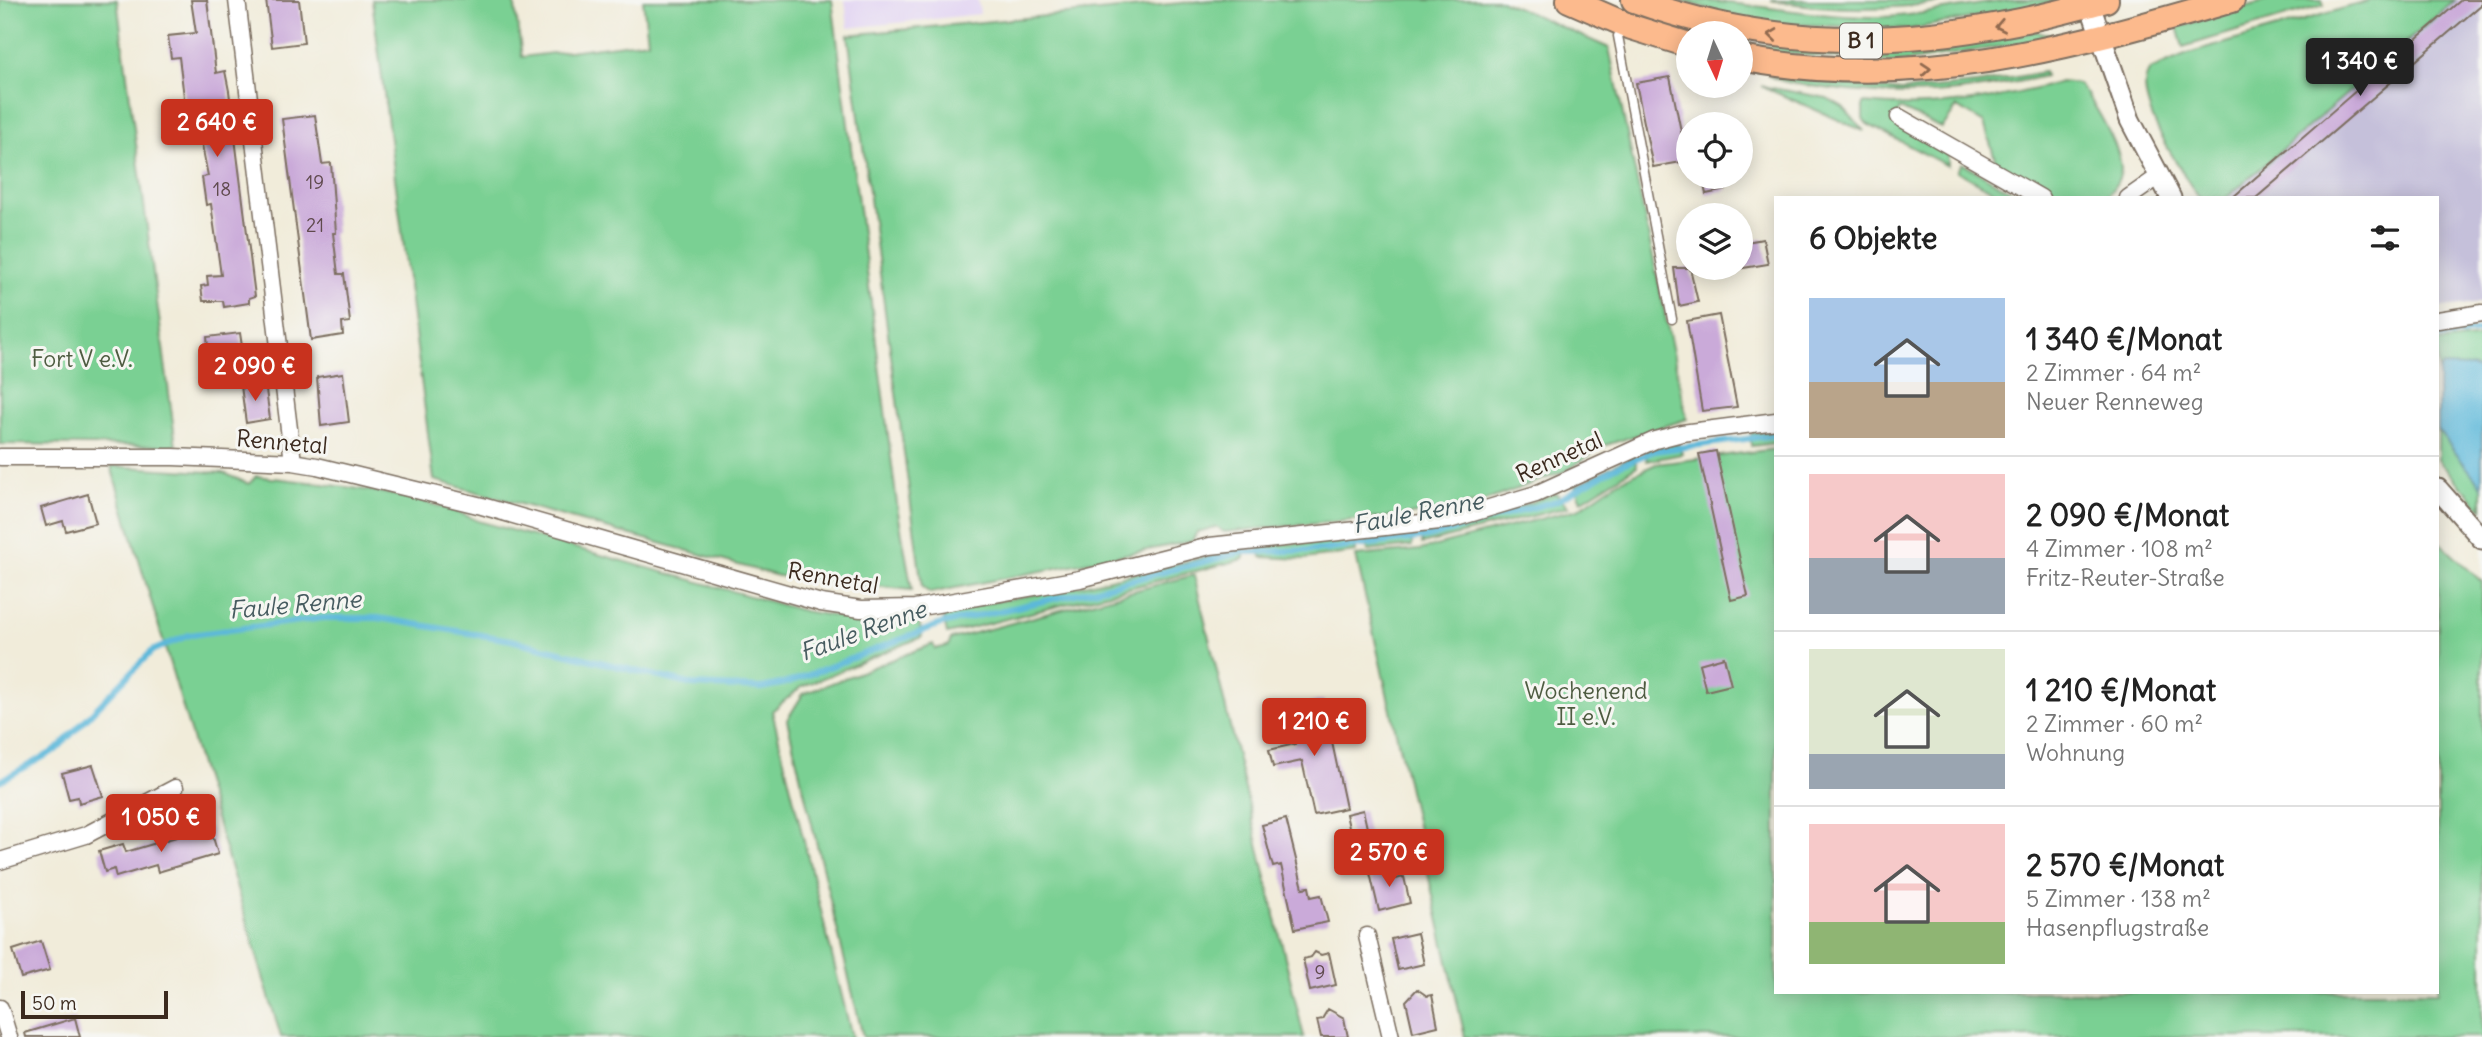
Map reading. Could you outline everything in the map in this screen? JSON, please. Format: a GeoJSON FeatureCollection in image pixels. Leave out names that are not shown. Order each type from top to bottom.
{"type":"FeatureCollection","features":[{"type":"Feature","properties":{"kind":"main road"},"geometry":{"type":"LineString","coordinates":[[1569,0],[1624,24],[1676,41]]}},
{"type":"Feature","properties":{"kind":"main road","name":"B 1"},"geometry":{"type":"LineString","coordinates":[[1634,0],[1699,21],[1747,31],[1853,41],[1957,34],[2098,2]]}},
{"type":"Feature","properties":{"kind":"main road","name":"B 1"},"geometry":{"type":"LineString","coordinates":[[1754,60],[1823,70],[1921,70],[1997,60],[2099,38],[2232,0]]}},
{"type":"Feature","properties":{"kind":"street"},"geometry":{"type":"LineString","coordinates":[[237,0],[293,462]]}},
{"type":"Feature","properties":{"kind":"street"},"geometry":{"type":"LineString","coordinates":[[2098,2],[2099,38],[2130,120],[2170,196]]}},
{"type":"Feature","properties":{"kind":"street"},"geometry":{"type":"LineString","coordinates":[[1899,117],[2037,196]]}},
{"type":"Feature","properties":{"kind":"street"},"geometry":{"type":"LineString","coordinates":[[2131,196],[2158,177]]}},
{"type":"Feature","properties":{"kind":"street"},"geometry":{"type":"LineString","coordinates":[[2439,320],[2482,313]]}},
{"type":"Feature","properties":{"kind":"street","name":"Rennetal"},"geometry":{"type":"LineString","coordinates":[[0,457],[173,457],[293,462],[482,506],[821,603],[861,609],[898,610],[1080,579],[1210,546],[1449,520],[1536,494],[1655,440],[1682,433],[1774,421]]}},
{"type":"Feature","properties":{"kind":"street"},"geometry":{"type":"LineString","coordinates":[[2439,490],[2482,539]]}},
{"type":"Feature","properties":{"kind":"street"},"geometry":{"type":"LineString","coordinates":[[0,861],[86,835],[175,788]]}},
{"type":"Feature","properties":{"kind":"street"},"geometry":{"type":"LineString","coordinates":[[1367,936],[1391,1037]]}},
{"type":"Feature","properties":{"kind":"street"},"geometry":{"type":"LineString","coordinates":[[0,1008],[9,1037]]}},
{"type":"Feature","properties":{"kind":"lane"},"geometry":{"type":"LineString","coordinates":[[1624,24],[1618,36],[1672,319]]}},
{"type":"Feature","properties":{"kind":"shaded area"},"geometry":{"type":"Polygon","coordinates":[[[845,0],[978,0],[980,14],[848,28],[845,0]]]}},
{"type":"Feature","properties":{"kind":"shaded area"},"geometry":{"type":"Polygon","coordinates":[[[2455,0],[2482,0],[2482,302],[2439,308],[2439,196],[2228,196],[2455,0]]]}},
{"type":"Feature","properties":{"kind":"green space","name":"Fort V e.V."},"geometry":{"type":"Polygon","coordinates":[[[0,0],[117,0],[176,446],[0,444],[0,0]]]}},
{"type":"Feature","properties":{"kind":"green space"},"geometry":{"type":"Polygon","coordinates":[[[372,0],[514,0],[522,57],[648,41],[643,0],[832,0],[898,512],[912,590],[778,576],[434,480],[372,0]]]}},
{"type":"Feature","properties":{"kind":"green space"},"geometry":{"type":"Polygon","coordinates":[[[1212,0],[1501,0],[1609,48],[1687,419],[1603,446],[1568,470],[1482,502],[1419,514],[1224,532],[1216,527],[1197,532],[1192,541],[930,593],[922,587],[848,35],[1212,0]]]}},
{"type":"Feature","properties":{"kind":"green space"},"geometry":{"type":"Polygon","coordinates":[[[1677,0],[1872,17],[1908,15],[2015,0],[2068,0],[1911,29],[1753,21],[1677,0]]]}},
{"type":"Feature","properties":{"kind":"green space"},"geometry":{"type":"Polygon","coordinates":[[[1771,0],[1956,0],[1863,8],[1771,0]]]}},
{"type":"Feature","properties":{"kind":"green space"},"geometry":{"type":"Polygon","coordinates":[[[2269,0],[2322,0],[2324,5],[2183,47],[2177,27],[2269,0]]]}},
{"type":"Feature","properties":{"kind":"green space"},"geometry":{"type":"Polygon","coordinates":[[[2372,0],[2455,0],[2228,196],[2198,196],[2171,154],[2152,116],[2145,82],[2150,70],[2185,55],[2372,0]]]}},
{"type":"Feature","properties":{"kind":"green space"},"geometry":{"type":"Polygon","coordinates":[[[2036,31],[2061,37],[1897,63],[1754,51],[1754,44],[1817,49],[1889,50],[2036,31]]]}},
{"type":"Feature","properties":{"kind":"green space"},"geometry":{"type":"Polygon","coordinates":[[[2044,72],[2045,76],[1989,87],[1909,94],[1825,88],[1788,82],[1767,75],[1901,91],[1978,84],[2044,72]]]}},
{"type":"Feature","properties":{"kind":"green space"},"geometry":{"type":"Polygon","coordinates":[[[2061,82],[2078,84],[2098,112],[2116,148],[2121,168],[2116,184],[2107,196],[2056,196],[1996,162],[1984,123],[1957,107],[1942,128],[1900,109],[1893,122],[1948,154],[1948,166],[1867,124],[1863,119],[1863,103],[1913,105],[1963,102],[2061,82]]]}},
{"type":"Feature","properties":{"kind":"green space"},"geometry":{"type":"Polygon","coordinates":[[[1761,86],[1827,98],[1843,107],[1864,131],[1761,86]]]}},
{"type":"Feature","properties":{"kind":"green space"},"geometry":{"type":"Polygon","coordinates":[[[1962,163],[2020,196],[2001,196],[1957,171],[1962,163]]]}},
{"type":"Feature","properties":{"kind":"green space"},"geometry":{"type":"Polygon","coordinates":[[[2482,337],[2482,509],[2439,461],[2439,342],[2482,337]]]}},
{"type":"Feature","properties":{"kind":"green space"},"geometry":{"type":"Polygon","coordinates":[[[1774,430],[1774,443],[1751,446],[1751,433],[1774,430]]]}},
{"type":"Feature","properties":{"kind":"green space"},"geometry":{"type":"Polygon","coordinates":[[[1678,442],[1682,454],[1647,461],[1645,450],[1678,442]]]}},
{"type":"Feature","properties":{"kind":"green space","name":"Wochenend II e.V."},"geometry":{"type":"Polygon","coordinates":[[[1774,449],[1774,994],[2439,994],[2439,542],[2482,582],[2482,1037],[1465,1037],[1356,556],[1420,550],[1578,509],[1619,481],[1656,464],[1774,449]]]}},
{"type":"Feature","properties":{"kind":"green space"},"geometry":{"type":"Polygon","coordinates":[[[1633,455],[1637,466],[1581,501],[1575,486],[1633,455]]]}},
{"type":"Feature","properties":{"kind":"green space"},"geometry":{"type":"Polygon","coordinates":[[[111,466],[224,473],[249,484],[256,476],[399,496],[454,511],[478,521],[804,611],[869,622],[918,616],[922,637],[801,687],[772,711],[852,1037],[281,1037],[111,466]]]}},
{"type":"Feature","properties":{"kind":"green space"},"geometry":{"type":"Polygon","coordinates":[[[1556,493],[1568,507],[1422,544],[1421,530],[1482,520],[1556,493]]]}},
{"type":"Feature","properties":{"kind":"green space"},"geometry":{"type":"Polygon","coordinates":[[[1411,534],[1412,546],[1368,551],[1366,540],[1411,534]]]}},
{"type":"Feature","properties":{"kind":"green space"},"geometry":{"type":"Polygon","coordinates":[[[1355,540],[1356,552],[1305,559],[1261,557],[1259,548],[1264,545],[1355,540]]]}},
{"type":"Feature","properties":{"kind":"green space"},"geometry":{"type":"Polygon","coordinates":[[[1244,548],[1244,559],[947,634],[942,611],[1066,589],[1244,548]]]}},
{"type":"Feature","properties":{"kind":"green space"},"geometry":{"type":"Polygon","coordinates":[[[1194,575],[1304,1037],[863,1037],[787,720],[803,694],[933,644],[935,649],[948,646],[951,639],[1194,575]]]}},
{"type":"Feature","properties":{"kind":"water"},"geometry":{"type":"Polygon","coordinates":[[[2442,366],[2473,367],[2482,371],[2482,487],[2439,431],[2439,370],[2442,366]]]}},
{"type":"Feature","properties":{"kind":"building"},"geometry":{"type":"Polygon","coordinates":[[[191,0],[207,0],[216,73],[225,71],[255,296],[249,298],[249,303],[224,307],[223,301],[203,301],[201,286],[208,285],[207,276],[221,275],[211,204],[206,205],[202,177],[208,176],[194,104],[185,105],[179,57],[171,58],[168,36],[196,33],[191,0]]]}},
{"type":"Feature","properties":{"kind":"building"},"geometry":{"type":"Polygon","coordinates":[[[266,0],[299,0],[304,43],[272,47],[266,0]]]}},
{"type":"Feature","properties":{"kind":"building"},"geometry":{"type":"Polygon","coordinates":[[[2461,0],[2482,0],[2482,4],[2258,196],[2234,196],[2461,0]]]}},
{"type":"Feature","properties":{"kind":"building"},"geometry":{"type":"Polygon","coordinates":[[[1670,77],[1677,112],[1676,163],[1653,167],[1636,83],[1670,77]]]}},
{"type":"Feature","properties":{"kind":"building"},"geometry":{"type":"Polygon","coordinates":[[[315,115],[322,164],[331,163],[336,233],[333,233],[338,274],[344,274],[350,322],[342,323],[343,335],[311,340],[282,119],[315,115]]]}},
{"type":"Feature","properties":{"kind":"building"},"geometry":{"type":"Polygon","coordinates":[[[1705,189],[1726,190],[1706,194],[1705,189]]]}},
{"type":"Feature","properties":{"kind":"building"},"geometry":{"type":"Polygon","coordinates":[[[1763,239],[1768,264],[1753,266],[1753,241],[1763,239]]]}},
{"type":"Feature","properties":{"kind":"building"},"geometry":{"type":"Polygon","coordinates":[[[1674,268],[1676,280],[1693,280],[1698,302],[1679,306],[1674,268]]]}},
{"type":"Feature","properties":{"kind":"building"},"geometry":{"type":"Polygon","coordinates":[[[1719,315],[1737,407],[1702,411],[1687,321],[1719,315]]]}},
{"type":"Feature","properties":{"kind":"building"},"geometry":{"type":"Polygon","coordinates":[[[240,333],[243,353],[209,356],[207,337],[240,333]]]}},
{"type":"Feature","properties":{"kind":"building"},"geometry":{"type":"Polygon","coordinates":[[[343,373],[349,422],[321,426],[317,377],[343,373]]]}},
{"type":"Feature","properties":{"kind":"building"},"geometry":{"type":"Polygon","coordinates":[[[265,383],[270,419],[246,423],[241,386],[265,383]]]}},
{"type":"Feature","properties":{"kind":"building"},"geometry":{"type":"Polygon","coordinates":[[[1716,451],[1748,596],[1731,600],[1699,454],[1716,451]]]}},
{"type":"Feature","properties":{"kind":"building"},"geometry":{"type":"Polygon","coordinates":[[[88,494],[96,523],[66,531],[63,521],[46,526],[41,508],[88,494]]]}},
{"type":"Feature","properties":{"kind":"building"},"geometry":{"type":"Polygon","coordinates":[[[1724,657],[1731,685],[1706,691],[1699,664],[1724,657]]]}},
{"type":"Feature","properties":{"kind":"building"},"geometry":{"type":"Polygon","coordinates":[[[1323,700],[1346,808],[1314,815],[1302,761],[1273,767],[1269,750],[1295,744],[1290,723],[1302,720],[1299,706],[1323,700]]]}},
{"type":"Feature","properties":{"kind":"building"},"geometry":{"type":"Polygon","coordinates":[[[93,765],[103,796],[79,803],[78,797],[69,799],[62,773],[93,765]]]}},
{"type":"Feature","properties":{"kind":"building"},"geometry":{"type":"Polygon","coordinates":[[[1363,810],[1371,846],[1354,850],[1346,814],[1363,810]]]}},
{"type":"Feature","properties":{"kind":"building"},"geometry":{"type":"Polygon","coordinates":[[[1286,819],[1303,888],[1309,887],[1311,897],[1321,895],[1328,922],[1295,929],[1281,865],[1273,867],[1262,825],[1286,819]]]}},
{"type":"Feature","properties":{"kind":"building"},"geometry":{"type":"Polygon","coordinates":[[[210,827],[218,854],[158,872],[156,865],[116,877],[114,869],[105,872],[99,851],[123,844],[126,852],[210,827]]]}},
{"type":"Feature","properties":{"kind":"building"},"geometry":{"type":"Polygon","coordinates":[[[1393,867],[1396,879],[1404,877],[1410,903],[1379,911],[1370,873],[1393,867]]]}},
{"type":"Feature","properties":{"kind":"building"},"geometry":{"type":"Polygon","coordinates":[[[1417,933],[1424,964],[1398,970],[1391,939],[1417,933]]]}},
{"type":"Feature","properties":{"kind":"building"},"geometry":{"type":"Polygon","coordinates":[[[41,941],[50,970],[21,978],[13,950],[41,941]]]}},
{"type":"Feature","properties":{"kind":"building"},"geometry":{"type":"Polygon","coordinates":[[[1315,952],[1321,955],[1329,953],[1336,985],[1310,991],[1303,959],[1311,957],[1315,952]]]}},
{"type":"Feature","properties":{"kind":"building"},"geometry":{"type":"Polygon","coordinates":[[[1417,989],[1427,996],[1432,995],[1438,1026],[1413,1032],[1406,1001],[1417,989]]]}},
{"type":"Feature","properties":{"kind":"building"},"geometry":{"type":"Polygon","coordinates":[[[1328,1009],[1344,1018],[1348,1037],[1321,1037],[1317,1020],[1322,1019],[1328,1009]]]}},
{"type":"Feature","properties":{"kind":"building"},"geometry":{"type":"Polygon","coordinates":[[[75,1018],[80,1037],[26,1037],[25,1033],[75,1018]]]}},
{"type":"Feature","properties":{"kind":"waterway","name":"Faule Renne"},"geometry":{"type":"LineString","coordinates":[[2439,337],[2482,331]]}},
{"type":"Feature","properties":{"kind":"waterway","name":"Faule Renne"},"geometry":{"type":"LineString","coordinates":[[0,781],[56,750],[152,651],[189,635],[323,618],[378,618],[511,640],[693,685],[762,688],[790,682],[941,624],[1243,552],[1323,550],[1427,537],[1556,501],[1616,467],[1654,451],[1774,435]]}}]}
